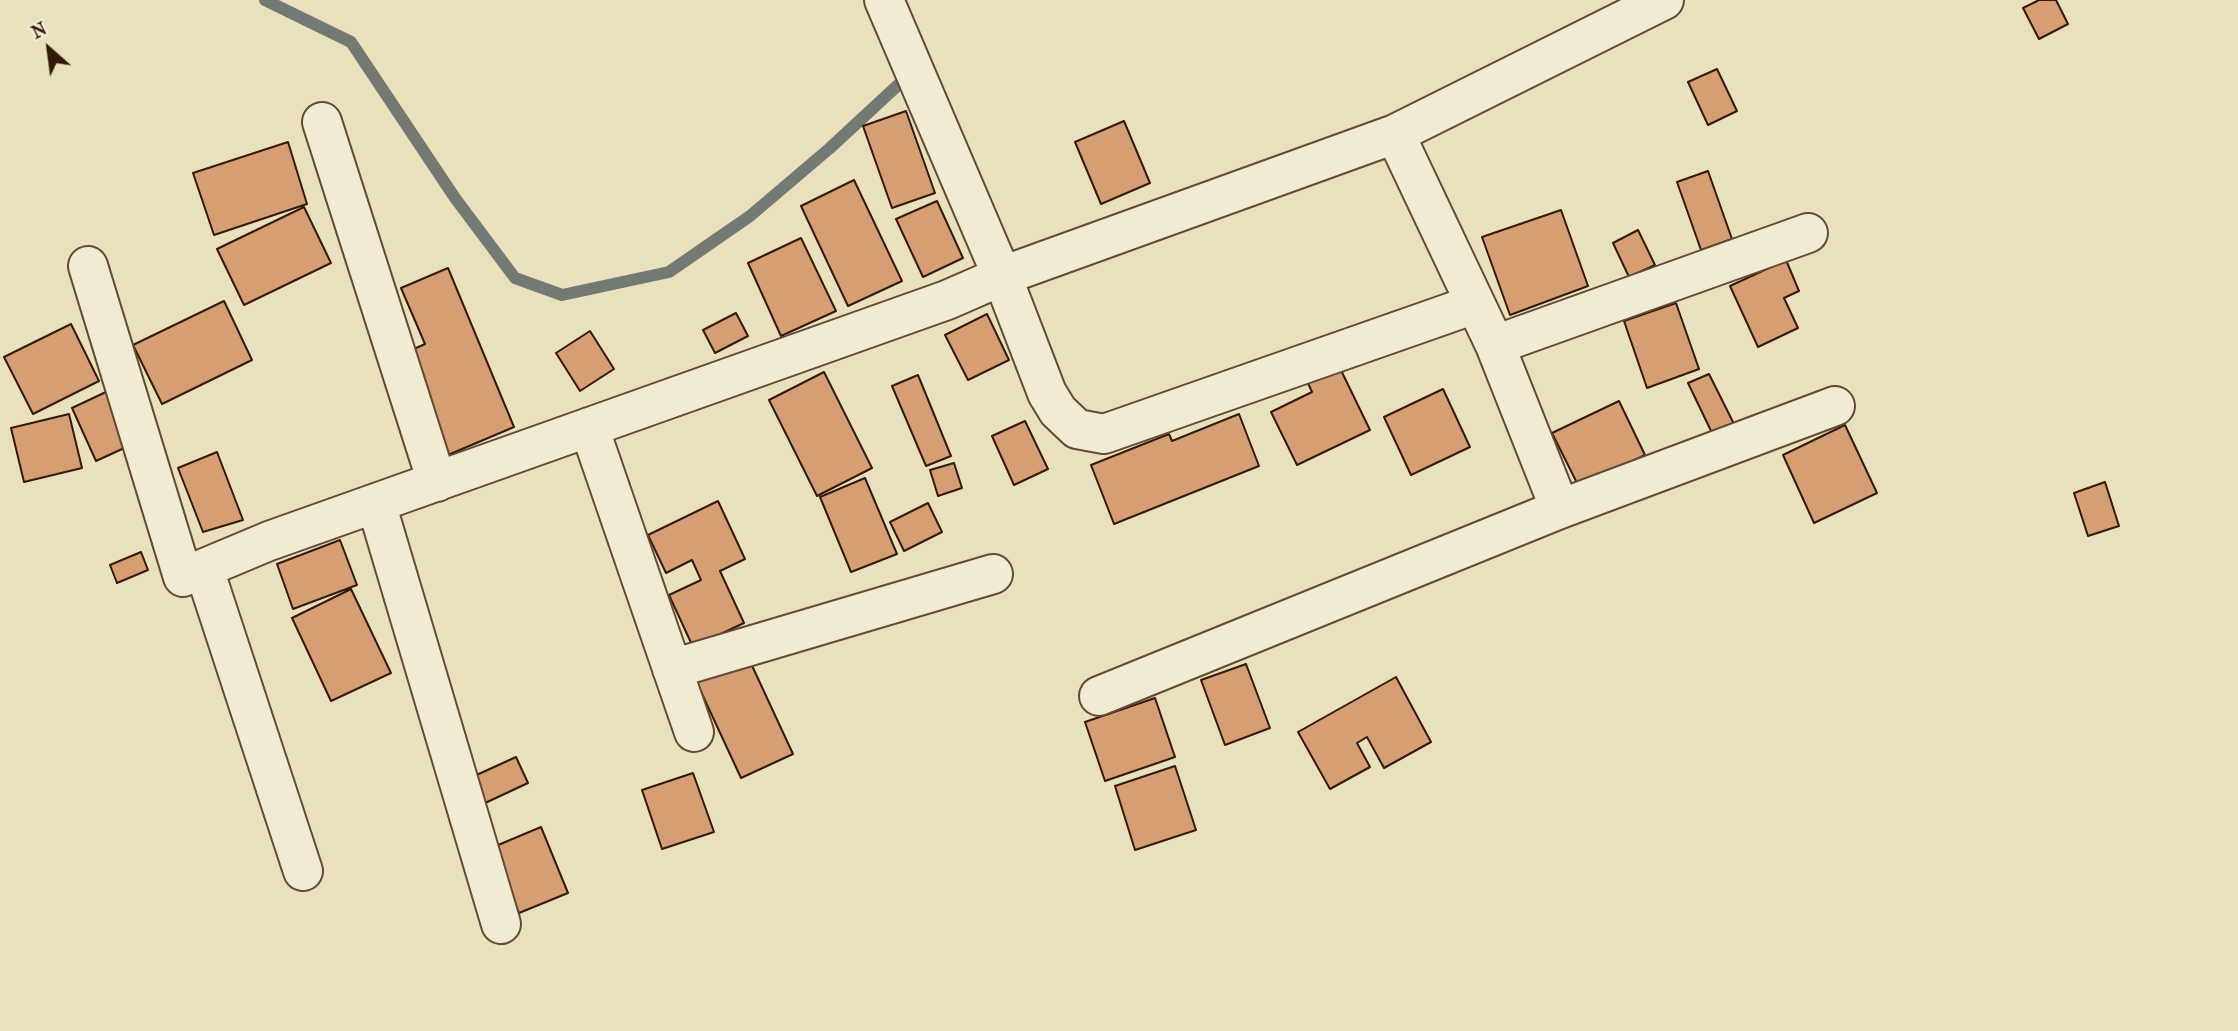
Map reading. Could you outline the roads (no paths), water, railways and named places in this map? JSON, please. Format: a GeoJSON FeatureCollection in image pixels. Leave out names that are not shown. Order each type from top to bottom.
{"type":"FeatureCollection","features":[{"type":"Feature","properties":{"kind":"street"},"geometry":{"type":"LineString","coordinates":[[884,0],[1002,276],[1047,393],[1058,411],[1077,429],[1104,434],[1475,304]]}},
{"type":"Feature","properties":{"kind":"street"},"geometry":{"type":"LineString","coordinates":[[88,266],[183,578],[270,541],[947,300],[1002,276],[1395,134],[1664,0]]}},
{"type":"Feature","properties":{"kind":"street"},"geometry":{"type":"LineString","coordinates":[[322,122],[437,482]]}},
{"type":"Feature","properties":{"kind":"street"},"geometry":{"type":"LineString","coordinates":[[1395,134],[1495,345],[1560,509]]}},
{"type":"Feature","properties":{"kind":"street"},"geometry":{"type":"LineString","coordinates":[[1495,345],[1808,233]]}},
{"type":"Feature","properties":{"kind":"street"},"geometry":{"type":"LineString","coordinates":[[1099,696],[1560,509],[1835,406]]}},
{"type":"Feature","properties":{"kind":"street"},"geometry":{"type":"LineString","coordinates":[[589,427],[694,732]]}},
{"type":"Feature","properties":{"kind":"street"},"geometry":{"type":"LineString","coordinates":[[376,503],[501,924]]}},
{"type":"Feature","properties":{"kind":"street"},"geometry":{"type":"LineString","coordinates":[[204,569],[303,871]]}},
{"type":"Feature","properties":{"kind":"street"},"geometry":{"type":"LineString","coordinates":[[672,669],[993,574]]}},
{"type":"Feature","properties":{"kind":"waterway"},"geometry":{"type":"LineString","coordinates":[[265,0],[351,42],[455,198],[515,278],[562,295],[669,272],[750,216],[830,148],[911,73]]}}]}
